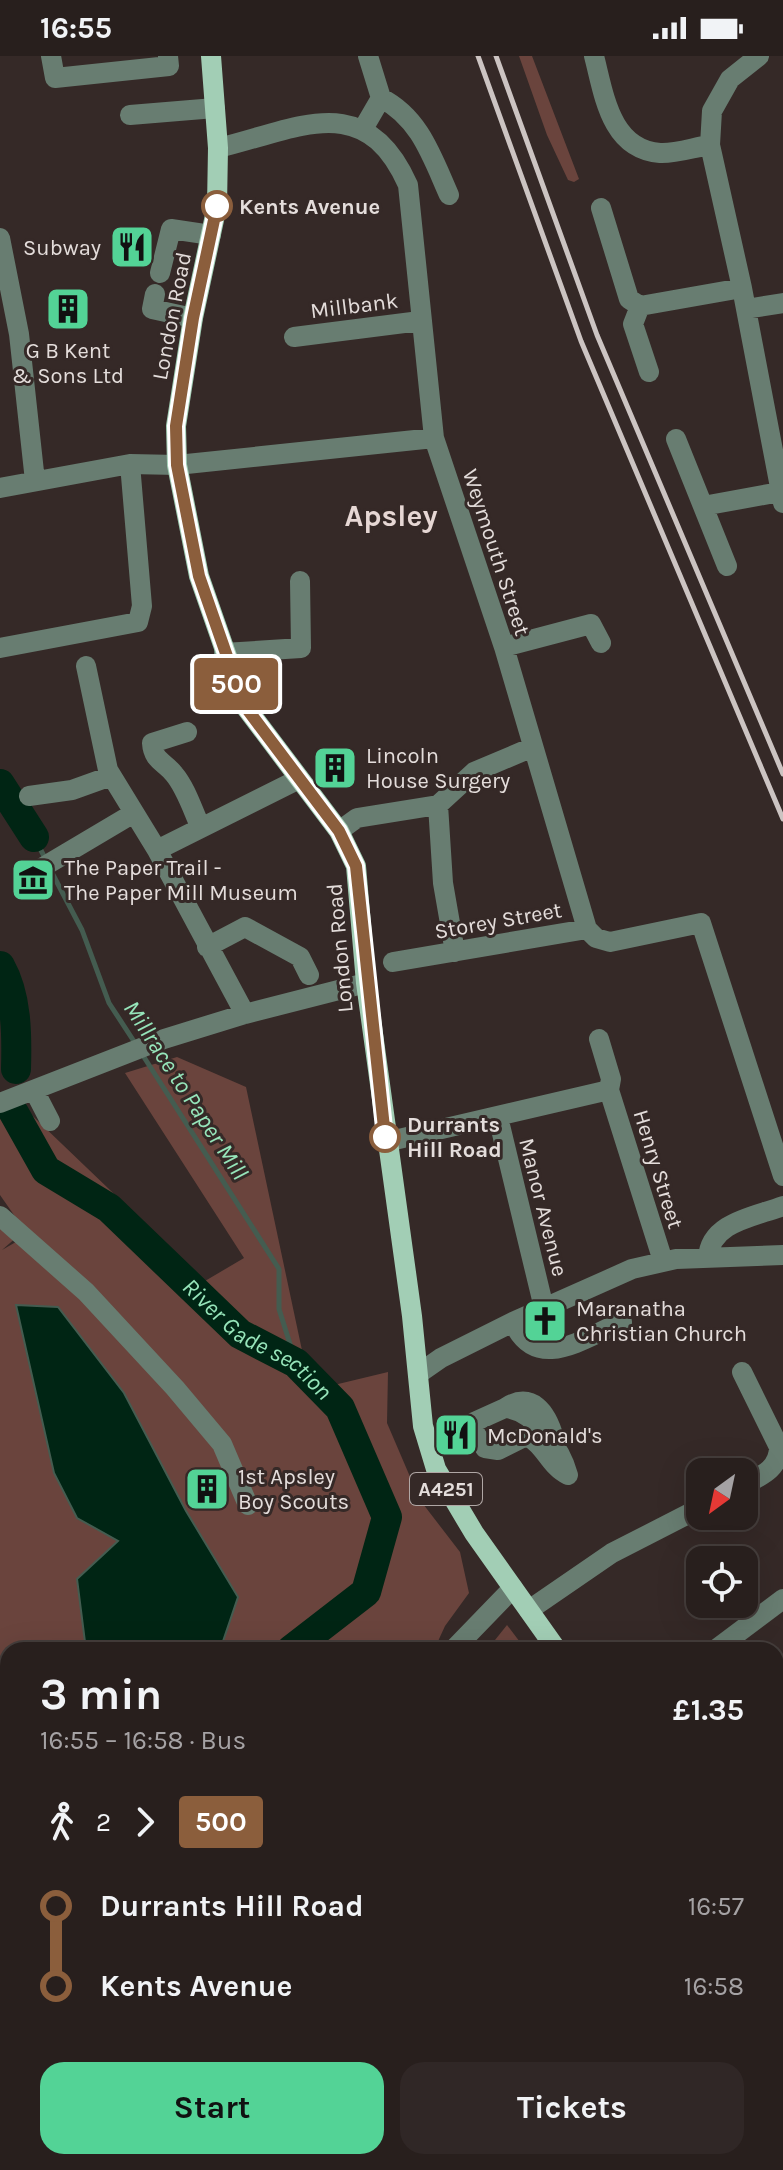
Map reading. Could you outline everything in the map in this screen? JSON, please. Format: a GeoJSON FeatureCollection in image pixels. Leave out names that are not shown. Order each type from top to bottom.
{"type":"FeatureCollection","features":[{"type":"Feature","properties":{"kind":"main road","name":"London Road"},"geometry":{"type":"LineString","coordinates":[[211,56],[218,148],[217,206],[193,318],[176,426],[177,465],[199,576],[244,705],[339,831],[356,866],[366,983],[423,1426],[436,1469],[453,1502],[551,1642]]}},
{"type":"Feature","properties":{"kind":"street"},"geometry":{"type":"LineString","coordinates":[[51,56],[55,78],[169,66],[168,56]]}},
{"type":"Feature","properties":{"kind":"street"},"geometry":{"type":"LineString","coordinates":[[368,56],[381,98],[404,114],[422,134],[449,195]]}},
{"type":"Feature","properties":{"kind":"street"},"geometry":{"type":"LineString","coordinates":[[594,56],[612,121],[632,143],[660,153],[710,145]]}},
{"type":"Feature","properties":{"kind":"street"},"geometry":{"type":"LineString","coordinates":[[703,506],[782,497],[742,288],[710,145],[712,111],[730,79],[759,56]]}},
{"type":"Feature","properties":{"kind":"street"},"geometry":{"type":"LineString","coordinates":[[363,129],[381,98]]}},
{"type":"Feature","properties":{"kind":"street"},"geometry":{"type":"LineString","coordinates":[[130,115],[215,108]]}},
{"type":"Feature","properties":{"kind":"street"},"geometry":{"type":"LineString","coordinates":[[0,488],[130,464],[177,465],[434,438],[408,185],[385,145],[363,129],[330,121],[218,148]]}},
{"type":"Feature","properties":{"kind":"street"},"geometry":{"type":"LineString","coordinates":[[601,208],[629,299],[640,306],[742,288]]}},
{"type":"Feature","properties":{"kind":"street"},"geometry":{"type":"LineString","coordinates":[[160,273],[171,229],[211,235]]}},
{"type":"Feature","properties":{"kind":"street"},"geometry":{"type":"LineString","coordinates":[[0,238],[19,334],[35,481]]}},
{"type":"Feature","properties":{"kind":"street"},"geometry":{"type":"LineString","coordinates":[[155,294],[152,309],[193,318]]}},
{"type":"Feature","properties":{"kind":"street"},"geometry":{"type":"LineString","coordinates":[[746,309],[783,303]]}},
{"type":"Feature","properties":{"kind":"street"},"geometry":{"type":"LineString","coordinates":[[640,306],[633,324],[649,372]]}},
{"type":"Feature","properties":{"kind":"street","name":"Millbank"},"geometry":{"type":"LineString","coordinates":[[294,337],[420,321]]}},
{"type":"Feature","properties":{"kind":"street","name":"Weymouth Street"},"geometry":{"type":"LineString","coordinates":[[434,438],[504,647],[587,929]]}},
{"type":"Feature","properties":{"kind":"street"},"geometry":{"type":"LineString","coordinates":[[676,439],[727,566]]}},
{"type":"Feature","properties":{"kind":"street"},"geometry":{"type":"LineString","coordinates":[[0,648],[138,622],[142,606],[130,464]]}},
{"type":"Feature","properties":{"kind":"street"},"geometry":{"type":"LineString","coordinates":[[224,653],[301,648],[300,581]]}},
{"type":"Feature","properties":{"kind":"street"},"geometry":{"type":"LineString","coordinates":[[504,647],[591,624],[601,643]]}},
{"type":"Feature","properties":{"kind":"street"},"geometry":{"type":"LineString","coordinates":[[86,666],[111,776],[157,850],[245,1014]]}},
{"type":"Feature","properties":{"kind":"street"},"geometry":{"type":"LineString","coordinates":[[187,732],[157,740],[152,743],[152,749],[159,762],[174,772],[201,828]]}},
{"type":"Feature","properties":{"kind":"street"},"geometry":{"type":"LineString","coordinates":[[339,831],[357,818],[438,805],[474,772],[533,747]]}},
{"type":"Feature","properties":{"kind":"street"},"geometry":{"type":"LineString","coordinates":[[29,796],[72,790],[111,776]]}},
{"type":"Feature","properties":{"kind":"street"},"geometry":{"type":"LineString","coordinates":[[157,850],[299,779]]}},
{"type":"Feature","properties":{"kind":"street"},"geometry":{"type":"LineString","coordinates":[[438,805],[443,883],[455,952]]}},
{"type":"Feature","properties":{"kind":"street"},"geometry":{"type":"LineString","coordinates":[[38,870],[134,813]]}},
{"type":"Feature","properties":{"kind":"street","name":"Storey Street"},"geometry":{"type":"LineString","coordinates":[[393,962],[587,929],[596,938],[610,942],[701,923],[783,1176]]}},
{"type":"Feature","properties":{"kind":"street"},"geometry":{"type":"LineString","coordinates":[[207,947],[245,927],[300,957],[309,975]]}},
{"type":"Feature","properties":{"kind":"street"},"geometry":{"type":"LineString","coordinates":[[0,1103],[35,1092],[78,1070],[164,1039],[245,1014],[366,983]]}},
{"type":"Feature","properties":{"kind":"street","name":"Henry Street"},"geometry":{"type":"LineString","coordinates":[[599,1039],[611,1079],[609,1090],[663,1261]]}},
{"type":"Feature","properties":{"kind":"street"},"geometry":{"type":"LineString","coordinates":[[386,1142],[609,1090]]}},
{"type":"Feature","properties":{"kind":"street"},"geometry":{"type":"LineString","coordinates":[[35,1092],[50,1121]]}},
{"type":"Feature","properties":{"kind":"street","name":"Manor Avenue"},"geometry":{"type":"LineString","coordinates":[[498,1117],[544,1308]]}},
{"type":"Feature","properties":{"kind":"street"},"geometry":{"type":"LineString","coordinates":[[708,1258],[710,1243],[717,1233],[783,1206]]}},
{"type":"Feature","properties":{"kind":"street"},"geometry":{"type":"LineString","coordinates":[[0,1216],[86,1292],[175,1388],[222,1444],[248,1505]]}},
{"type":"Feature","properties":{"kind":"street"},"geometry":{"type":"LineString","coordinates":[[418,1374],[441,1358],[513,1322],[632,1269],[663,1261],[783,1255]]}},
{"type":"Feature","properties":{"kind":"street"},"geometry":{"type":"LineString","coordinates":[[513,1322],[527,1344],[548,1351],[622,1322]]}},
{"type":"Feature","properties":{"kind":"street"},"geometry":{"type":"LineString","coordinates":[[742,1372],[779,1447],[779,1458],[766,1474],[758,1478]]}},
{"type":"Feature","properties":{"kind":"street"},"geometry":{"type":"LineString","coordinates":[[505,1408],[518,1411],[556,1445],[568,1475],[550,1462],[537,1442],[526,1436],[498,1450],[485,1448],[475,1433],[474,1422],[505,1408]]}},
{"type":"Feature","properties":{"kind":"street"},"geometry":{"type":"LineString","coordinates":[[529,1610],[612,1553],[686,1515]]}},
{"type":"Feature","properties":{"kind":"street"},"geometry":{"type":"LineString","coordinates":[[461,1642],[513,1588]]}},
{"type":"Feature","properties":{"kind":"street"},"geometry":{"type":"LineString","coordinates":[[726,1642],[783,1599]]}},
{"type":"Feature","properties":{"kind":"shaded area"},"geometry":{"type":"Polygon","coordinates":[[[519,56],[532,56],[579,179],[574,182],[568,180],[547,135],[519,56]]]}},
{"type":"Feature","properties":{"kind":"shaded area"},"geometry":{"type":"Polygon","coordinates":[[[177,1057],[246,1087],[303,1355],[334,1385],[388,1372],[387,1423],[420,1500],[460,1552],[469,1593],[445,1626],[438,1642],[0,1642],[0,1221],[18,1236],[2,1250],[28,1235],[0,1195],[0,1104],[15,1099],[205,1281],[244,1258],[125,1073],[177,1057]]]}},
{"type":"Feature","properties":{"kind":"shaded area"},"geometry":{"type":"Polygon","coordinates":[[[16,1305],[58,1307],[124,1393],[186,1511],[238,1597],[223,1642],[85,1642],[77,1579],[118,1541],[77,1518],[54,1473],[16,1305]]]}},
{"type":"Feature","properties":{"kind":"shaded area"},"geometry":{"type":"Polygon","coordinates":[[[507,1625],[520,1642],[493,1642],[507,1625]]]}},
{"type":"Feature","properties":{"kind":"waterway"},"geometry":{"type":"LineString","coordinates":[[0,784],[34,837]]}},
{"type":"Feature","properties":{"kind":"waterway","name":"Millrace to Paper Mill"},"geometry":{"type":"LineString","coordinates":[[34,837],[46,860]]}},
{"type":"Feature","properties":{"kind":"waterway","name":"Millrace to Paper Mill"},"geometry":{"type":"LineString","coordinates":[[50,869],[82,930],[109,1003],[137,1046]]}},
{"type":"Feature","properties":{"kind":"waterway","name":"River Gade section"},"geometry":{"type":"LineString","coordinates":[[0,966],[13,1003],[16,1069]]}},
{"type":"Feature","properties":{"kind":"waterway","name":"Millrace to Paper Mill"},"geometry":{"type":"LineString","coordinates":[[142,1054],[279,1269],[279,1309],[296,1363]]}},
{"type":"Feature","properties":{"kind":"waterway","name":"River Gade section"},"geometry":{"type":"LineString","coordinates":[[14,1113],[46,1170],[109,1208],[240,1334],[296,1363],[340,1408],[387,1517],[366,1592],[301,1642]]}},
{"type":"Feature","properties":{"kind":"railway"},"geometry":{"type":"LineString","coordinates":[[478,56],[581,341],[783,819]]}},
{"type":"Feature","properties":{"kind":"railway"},"geometry":{"type":"LineString","coordinates":[[496,56],[597,335],[783,774]]}},
{"type":"Feature","properties":{"kind":"bus line","name":"500"},"geometry":{"type":"LineString","coordinates":[[217,206],[193,318],[176,426],[177,465],[199,576],[244,705],[339,831],[356,866],[366,983],[385,1137]]}},
{"type":"Feature","properties":{"kind":"place","name":"Kents Avenue"},"geometry":{"type":"Point","coordinates":[217,206]}},
{"type":"Feature","properties":{"kind":"place","name":"Subway"},"geometry":{"type":"Point","coordinates":[132,247]}},
{"type":"Feature","properties":{"kind":"place","name":"G B Kent & Sons Ltd"},"geometry":{"type":"Point","coordinates":[68,309]}},
{"type":"Feature","properties":{"kind":"place","name":"Lincoln House Surgery"},"geometry":{"type":"Point","coordinates":[335,768]}},
{"type":"Feature","properties":{"kind":"place","name":"The Paper Trail - The Paper Mill Museum"},"geometry":{"type":"Point","coordinates":[33,880]}},
{"type":"Feature","properties":{"kind":"place","name":"Durrants Hill Road"},"geometry":{"type":"Point","coordinates":[385,1137]}},
{"type":"Feature","properties":{"kind":"place","name":"Maranatha Christian Church"},"geometry":{"type":"Point","coordinates":[545,1321]}},
{"type":"Feature","properties":{"kind":"place","name":"McDonald's"},"geometry":{"type":"Point","coordinates":[456,1435]}},
{"type":"Feature","properties":{"kind":"place","name":"1st Apsley Boy Scouts"},"geometry":{"type":"Point","coordinates":[207,1489]}},
{"type":"Feature","properties":{"kind":"district","name":"Apsley"},"geometry":{"type":"Point","coordinates":[391,516]}}]}
